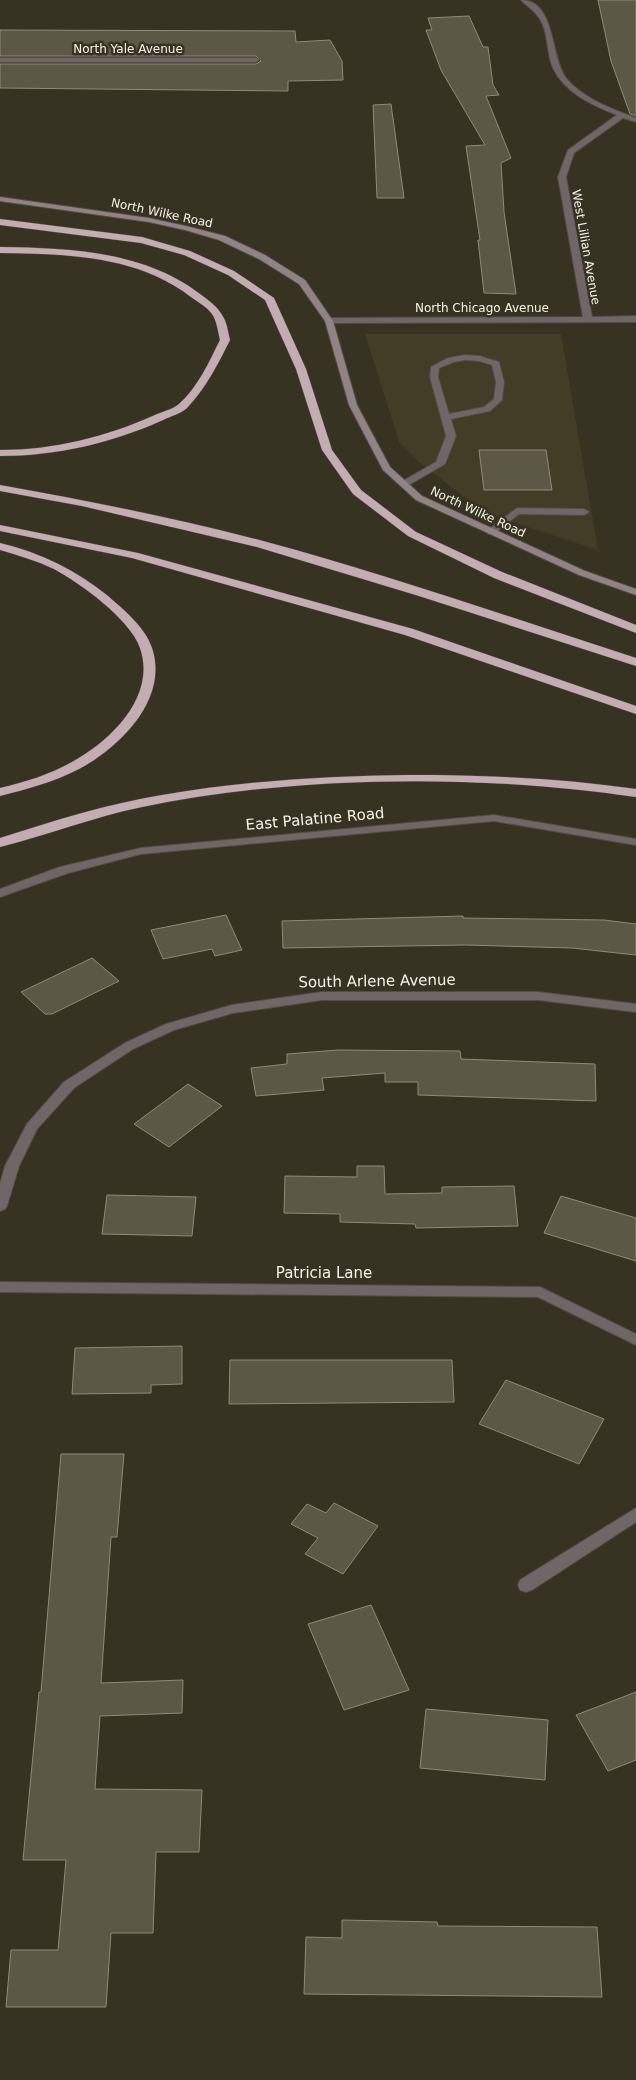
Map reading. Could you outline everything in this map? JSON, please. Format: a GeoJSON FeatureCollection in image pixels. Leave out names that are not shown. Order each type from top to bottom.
{"type":"FeatureCollection","features":[{"type":"Feature","properties":{"kind":"highway"},"geometry":{"type":"LineString","coordinates":[[0,222],[142,240],[187,253],[231,274],[269,298],[301,369],[327,450],[357,492],[412,534],[498,575],[636,629]]}},
{"type":"Feature","properties":{"kind":"highway"},"geometry":{"type":"LineString","coordinates":[[0,250],[64,251],[97,256],[158,273],[178,282],[195,293],[217,314],[225,340],[209,373],[182,407],[127,432],[86,443],[18,453],[0,453]]}},
{"type":"Feature","properties":{"kind":"highway"},"geometry":{"type":"LineString","coordinates":[[0,488],[82,503],[260,544],[423,593],[636,662]]}},
{"type":"Feature","properties":{"kind":"highway"},"geometry":{"type":"LineString","coordinates":[[0,528],[134,555],[410,632],[636,710]]}},
{"type":"Feature","properties":{"kind":"highway"},"geometry":{"type":"LineString","coordinates":[[0,546],[32,556],[67,572],[104,599],[129,622],[146,648],[150,670],[146,696],[132,720],[114,738],[87,758],[59,774],[0,792]]}},
{"type":"Feature","properties":{"kind":"highway"},"geometry":{"type":"LineString","coordinates":[[0,843],[85,816],[160,800],[310,781],[376,778],[502,779],[606,788],[636,793]]}},
{"type":"Feature","properties":{"kind":"street"},"geometry":{"type":"LineString","coordinates":[[524,0],[536,8],[548,26],[553,56],[562,78],[581,93],[622,115],[636,120]]}},
{"type":"Feature","properties":{"kind":"street","name":"North Yale Avenue"},"geometry":{"type":"LineString","coordinates":[[0,60],[256,60]]}},
{"type":"Feature","properties":{"kind":"street","name":"West Lillian Avenue"},"geometry":{"type":"LineString","coordinates":[[588,319],[562,177],[571,152],[622,115]]}},
{"type":"Feature","properties":{"kind":"street","name":"North Wilke Road"},"geometry":{"type":"LineString","coordinates":[[0,199],[149,220],[222,238],[262,257],[302,282],[329,321],[353,405],[386,468],[419,498],[582,573],[636,592]]}},
{"type":"Feature","properties":{"kind":"street","name":"North Chicago Avenue"},"geometry":{"type":"LineString","coordinates":[[329,321],[636,320]]}},
{"type":"Feature","properties":{"kind":"street"},"geometry":{"type":"LineString","coordinates":[[404,484],[440,464],[451,436],[434,377],[435,367],[450,359],[478,357],[496,364],[500,382],[498,400],[487,409],[446,417]]}},
{"type":"Feature","properties":{"kind":"street"},"geometry":{"type":"LineString","coordinates":[[491,532],[518,511],[584,512]]}},
{"type":"Feature","properties":{"kind":"street","name":"East Palatine Road"},"geometry":{"type":"LineString","coordinates":[[0,893],[64,870],[141,851],[494,818],[636,842]]}},
{"type":"Feature","properties":{"kind":"street","name":"South Arlene Avenue"},"geometry":{"type":"LineString","coordinates":[[0,1206],[12,1166],[32,1127],[69,1085],[128,1046],[170,1027],[232,1009],[322,996],[538,996],[636,1008]]}},
{"type":"Feature","properties":{"kind":"street","name":"Patricia Lane"},"geometry":{"type":"LineString","coordinates":[[0,1288],[540,1292],[636,1340]]}},
{"type":"Feature","properties":{"kind":"street"},"geometry":{"type":"LineString","coordinates":[[526,1584],[636,1514]]}},
{"type":"Feature","properties":{"kind":"shaded area"},"geometry":{"type":"Polygon","coordinates":[[[365,334],[561,334],[598,550],[485,513],[419,462],[399,442],[365,334]]]}},
{"type":"Feature","properties":{"kind":"building"},"geometry":{"type":"Polygon","coordinates":[[[598,0],[636,0],[636,116],[630,114],[611,61],[598,0]]]}},
{"type":"Feature","properties":{"kind":"building"},"geometry":{"type":"Polygon","coordinates":[[[469,16],[483,47],[488,47],[493,85],[499,95],[486,96],[511,158],[501,163],[504,212],[516,294],[484,293],[478,240],[480,240],[466,146],[485,145],[441,70],[426,30],[432,30],[428,18],[469,16]]]}},
{"type":"Feature","properties":{"kind":"building"},"geometry":{"type":"Polygon","coordinates":[[[0,30],[295,31],[296,42],[330,40],[342,61],[343,80],[288,81],[288,91],[0,88],[0,64],[256,64],[261,61],[256,56],[0,56],[0,30]]]}},
{"type":"Feature","properties":{"kind":"building"},"geometry":{"type":"Polygon","coordinates":[[[391,104],[404,198],[377,198],[373,105],[391,104]]]}},
{"type":"Feature","properties":{"kind":"building"},"geometry":{"type":"Polygon","coordinates":[[[479,450],[546,450],[552,490],[484,490],[479,450]]]}},
{"type":"Feature","properties":{"kind":"building"},"geometry":{"type":"Polygon","coordinates":[[[226,915],[242,950],[215,956],[212,949],[163,959],[151,930],[226,915]]]}},
{"type":"Feature","properties":{"kind":"building"},"geometry":{"type":"Polygon","coordinates":[[[463,916],[463,918],[604,920],[636,924],[636,955],[572,948],[465,945],[283,948],[282,921],[463,916]]]}},
{"type":"Feature","properties":{"kind":"building"},"geometry":{"type":"Polygon","coordinates":[[[92,958],[119,981],[52,1014],[45,1014],[21,992],[92,958]]]}},
{"type":"Feature","properties":{"kind":"building"},"geometry":{"type":"Polygon","coordinates":[[[338,1050],[460,1051],[461,1059],[595,1064],[596,1101],[418,1095],[418,1082],[385,1082],[385,1073],[322,1078],[324,1090],[256,1096],[251,1068],[287,1064],[287,1054],[338,1050]]]}},
{"type":"Feature","properties":{"kind":"building"},"geometry":{"type":"Polygon","coordinates":[[[188,1084],[222,1106],[169,1147],[134,1124],[188,1084]]]}},
{"type":"Feature","properties":{"kind":"building"},"geometry":{"type":"Polygon","coordinates":[[[357,1166],[384,1166],[385,1194],[442,1193],[442,1187],[514,1186],[518,1226],[416,1228],[415,1224],[340,1222],[340,1214],[284,1213],[285,1176],[357,1177],[357,1166]]]}},
{"type":"Feature","properties":{"kind":"building"},"geometry":{"type":"Polygon","coordinates":[[[107,1195],[196,1197],[192,1236],[102,1234],[107,1195]]]}},
{"type":"Feature","properties":{"kind":"building"},"geometry":{"type":"Polygon","coordinates":[[[561,1196],[636,1218],[636,1261],[544,1233],[561,1196]]]}},
{"type":"Feature","properties":{"kind":"building"},"geometry":{"type":"Polygon","coordinates":[[[182,1346],[182,1384],[151,1385],[151,1393],[72,1394],[75,1348],[182,1346]]]}},
{"type":"Feature","properties":{"kind":"building"},"geometry":{"type":"Polygon","coordinates":[[[230,1360],[452,1360],[454,1402],[229,1404],[230,1360]]]}},
{"type":"Feature","properties":{"kind":"building"},"geometry":{"type":"Polygon","coordinates":[[[506,1380],[604,1419],[579,1464],[479,1424],[506,1380]]]}},
{"type":"Feature","properties":{"kind":"building"},"geometry":{"type":"Polygon","coordinates":[[[61,1454],[124,1454],[117,1537],[111,1537],[101,1683],[183,1680],[182,1713],[100,1716],[95,1789],[202,1790],[199,1852],[156,1852],[153,1933],[111,1933],[106,2007],[6,2007],[11,1950],[58,1950],[66,1860],[23,1860],[39,1692],[41,1692],[61,1454]]]}},
{"type":"Feature","properties":{"kind":"building"},"geometry":{"type":"Polygon","coordinates":[[[334,1503],[378,1526],[343,1574],[305,1554],[318,1538],[291,1524],[307,1504],[326,1513],[334,1503]]]}},
{"type":"Feature","properties":{"kind":"building"},"geometry":{"type":"Polygon","coordinates":[[[371,1605],[409,1690],[344,1710],[308,1624],[371,1605]]]}},
{"type":"Feature","properties":{"kind":"building"},"geometry":{"type":"Polygon","coordinates":[[[636,1692],[636,1760],[608,1771],[576,1715],[636,1692]]]}},
{"type":"Feature","properties":{"kind":"building"},"geometry":{"type":"Polygon","coordinates":[[[426,1709],[548,1720],[545,1780],[420,1768],[426,1709]]]}},
{"type":"Feature","properties":{"kind":"building"},"geometry":{"type":"Polygon","coordinates":[[[342,1920],[437,1922],[438,1926],[597,1927],[602,1997],[304,1994],[306,1937],[342,1938],[342,1920]]]}}]}
